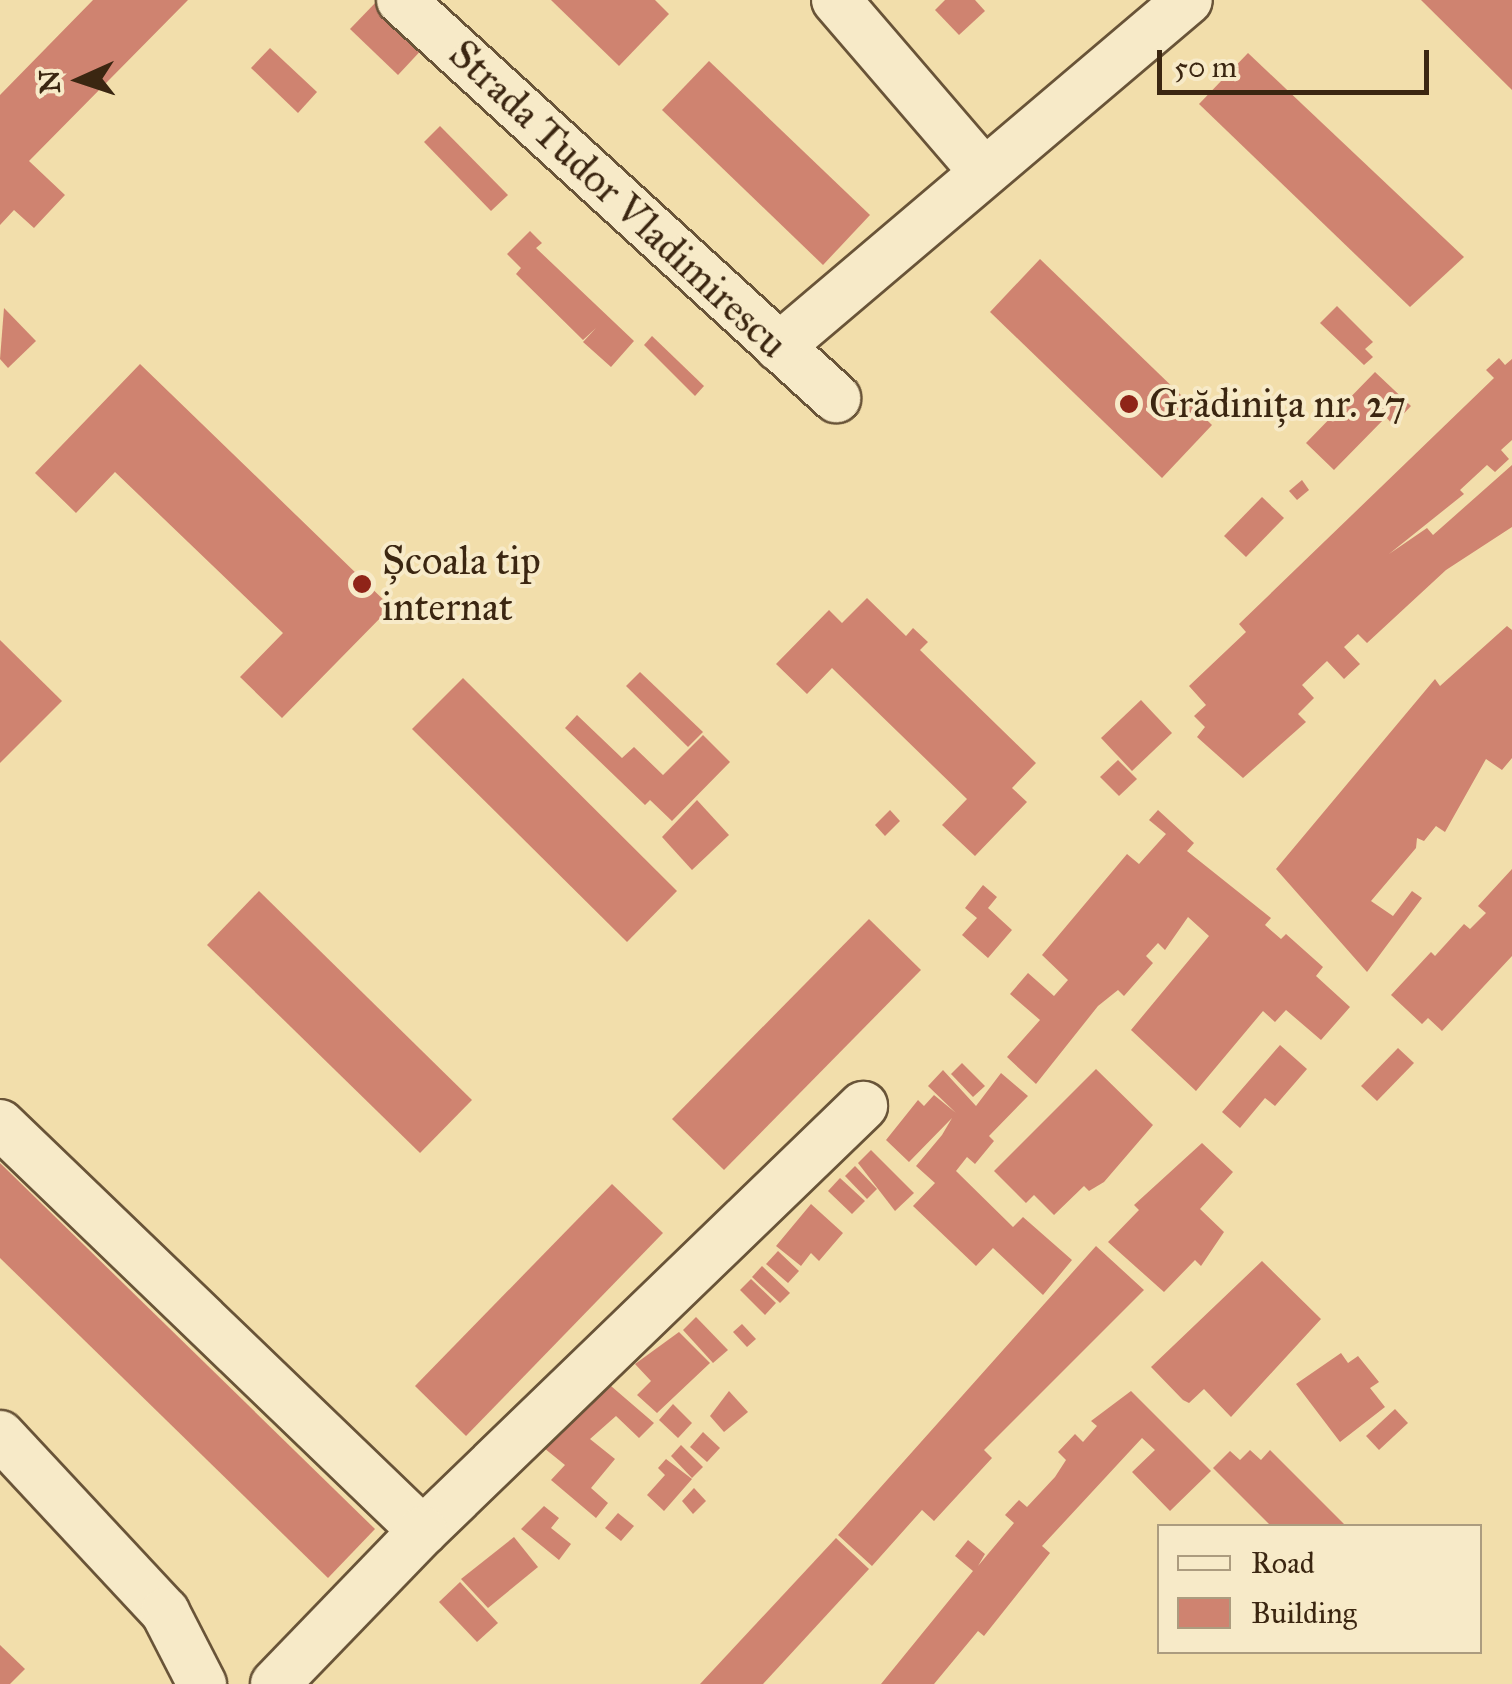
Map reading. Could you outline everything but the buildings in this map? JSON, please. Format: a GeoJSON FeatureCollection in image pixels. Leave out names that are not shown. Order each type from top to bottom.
{"type":"FeatureCollection","features":[{"type":"Feature","properties":{"kind":"street","name":"Strada Tudor Vladimirescu"},"geometry":{"type":"LineString","coordinates":[[401,0],[836,398]]}},
{"type":"Feature","properties":{"kind":"street"},"geometry":{"type":"LineString","coordinates":[[836,0],[984,172]]}},
{"type":"Feature","properties":{"kind":"street"},"geometry":{"type":"LineString","coordinates":[[778,347],[1188,0]]}},
{"type":"Feature","properties":{"kind":"street"},"geometry":{"type":"LineString","coordinates":[[275,1684],[424,1531],[863,1106]]}},
{"type":"Feature","properties":{"kind":"street"},"geometry":{"type":"LineString","coordinates":[[0,1124],[424,1531]]}},
{"type":"Feature","properties":{"kind":"street"},"geometry":{"type":"LineString","coordinates":[[0,1436],[166,1612],[202,1684]]}},
{"type":"Feature","properties":{"kind":"place","name":"Grădinița nr. 27"},"geometry":{"type":"Point","coordinates":[1129,404]}},
{"type":"Feature","properties":{"kind":"place","name":"Școala tip internat"},"geometry":{"type":"Point","coordinates":[362,584]}}]}
